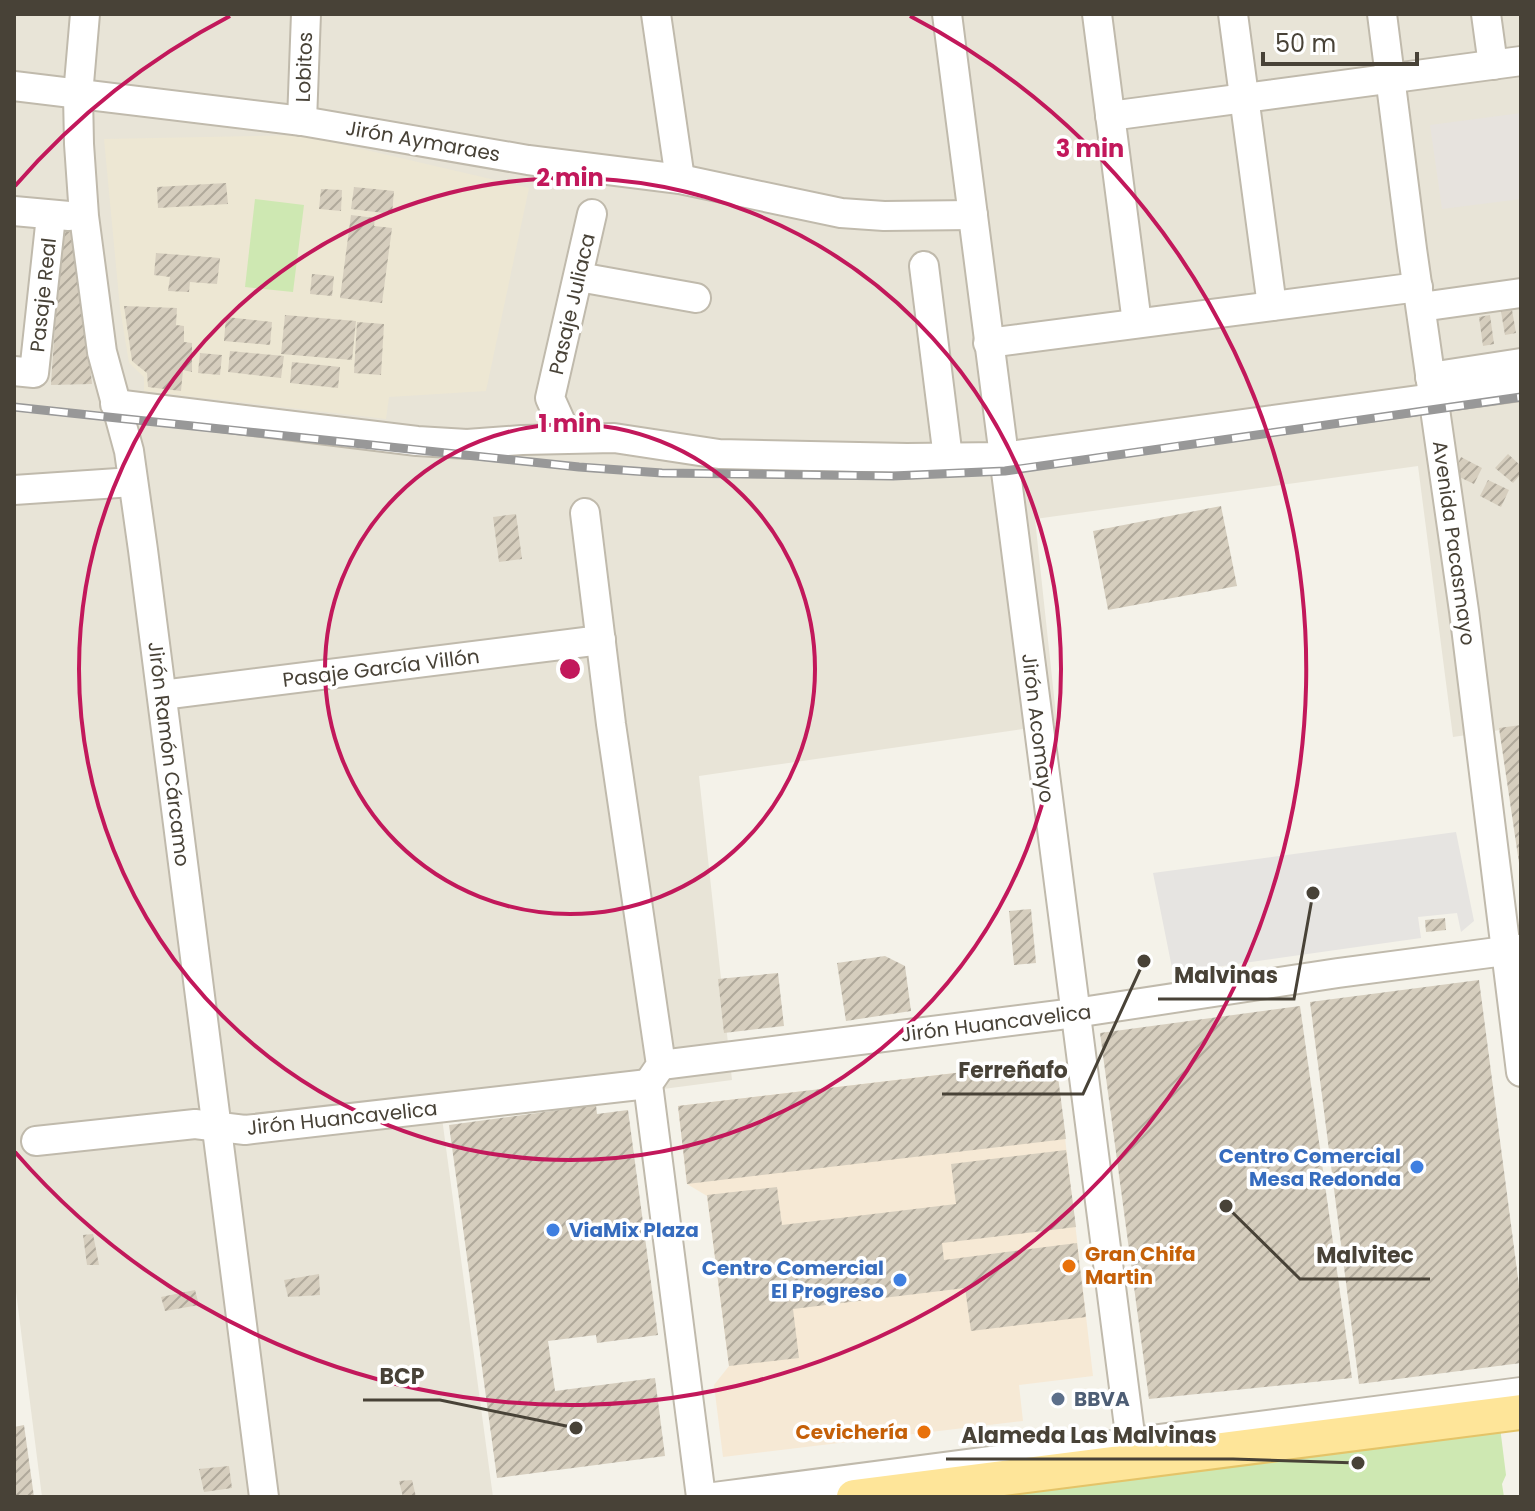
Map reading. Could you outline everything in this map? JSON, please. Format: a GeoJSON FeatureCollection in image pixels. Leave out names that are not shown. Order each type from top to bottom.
{"type":"FeatureCollection","features":[{"type":"Feature","properties":{"kind":"main road"},"geometry":{"type":"LineString","coordinates":[[854,1497],[1521,1412]]}},
{"type":"Feature","properties":{"kind":"street","name":"Jirón Ramón Cárcamo"},"geometry":{"type":"LineString","coordinates":[[85,14],[78,95],[84,216],[102,352],[127,442],[133,482],[264,1497]]}},
{"type":"Feature","properties":{"kind":"street","name":"Lobitos"},"geometry":{"type":"LineString","coordinates":[[302,121],[306,14]]}},
{"type":"Feature","properties":{"kind":"street"},"geometry":{"type":"LineString","coordinates":[[656,14],[680,179]]}},
{"type":"Feature","properties":{"kind":"street","name":"Jirón Acomayo"},"geometry":{"type":"LineString","coordinates":[[947,14],[1131,1442]]}},
{"type":"Feature","properties":{"kind":"street"},"geometry":{"type":"LineString","coordinates":[[1097,14],[1137,323]]}},
{"type":"Feature","properties":{"kind":"street"},"geometry":{"type":"LineString","coordinates":[[1233,14],[1272,306]]}},
{"type":"Feature","properties":{"kind":"street","name":"Avenida Pacasmayo"},"geometry":{"type":"LineString","coordinates":[[1382,14],[1419,297],[1513,950],[1521,1072]]}},
{"type":"Feature","properties":{"kind":"street"},"geometry":{"type":"LineString","coordinates":[[1486,14],[1493,65]]}},
{"type":"Feature","properties":{"kind":"street"},"geometry":{"type":"LineString","coordinates":[[1110,116],[1521,61]]}},
{"type":"Feature","properties":{"kind":"street","name":"Jirón Aymaraes"},"geometry":{"type":"LineString","coordinates":[[14,86],[302,121],[528,160],[680,179],[841,213],[973,215]]}},
{"type":"Feature","properties":{"kind":"street"},"geometry":{"type":"LineString","coordinates":[[14,211],[84,216]]}},
{"type":"Feature","properties":{"kind":"street","name":"Pasaje Juliaca"},"geometry":{"type":"LineString","coordinates":[[568,438],[550,398],[592,214]]}},
{"type":"Feature","properties":{"kind":"street","name":"Pasaje Real"},"geometry":{"type":"LineString","coordinates":[[24,372],[51,216]]}},
{"type":"Feature","properties":{"kind":"street"},"geometry":{"type":"LineString","coordinates":[[924,266],[948,458]]}},
{"type":"Feature","properties":{"kind":"street"},"geometry":{"type":"LineString","coordinates":[[579,277],[696,298]]}},
{"type":"Feature","properties":{"kind":"street"},"geometry":{"type":"LineString","coordinates":[[988,343],[1272,306],[1521,293]]}},
{"type":"Feature","properties":{"kind":"street"},"geometry":{"type":"LineString","coordinates":[[115,404],[417,441],[467,444],[568,438],[625,439],[719,454],[1003,457],[1432,388],[1521,363]]}},
{"type":"Feature","properties":{"kind":"street"},"geometry":{"type":"LineString","coordinates":[[1432,388],[1521,386]]}},
{"type":"Feature","properties":{"kind":"street"},"geometry":{"type":"LineString","coordinates":[[14,490],[133,482]]}},
{"type":"Feature","properties":{"kind":"street"},"geometry":{"type":"LineString","coordinates":[[585,513],[654,1074],[701,1497]]}},
{"type":"Feature","properties":{"kind":"street","name":"Pasaje García Villón"},"geometry":{"type":"LineString","coordinates":[[162,695],[601,640]]}},
{"type":"Feature","properties":{"kind":"street","name":"Jirón Huancavelica"},"geometry":{"type":"LineString","coordinates":[[36,1141],[195,1124],[245,1130],[1513,950]]}},
{"type":"Feature","properties":{"kind":"street"},"geometry":{"type":"LineString","coordinates":[[714,1497],[1521,1392]]}},
{"type":"Feature","properties":{"kind":"shaded area"},"geometry":{"type":"Polygon","coordinates":[[[14,14],[1521,14],[1521,727],[1453,737],[1418,466],[1035,519],[1057,724],[699,776],[732,1080],[442,1118],[493,1497],[42,1497],[14,1276],[14,14]]]}},
{"type":"Feature","properties":{"kind":"shaded area"},"geometry":{"type":"Polygon","coordinates":[[[1521,113],[1521,199],[1442,209],[1430,125],[1521,113]]]}},
{"type":"Feature","properties":{"kind":"shaded area"},"geometry":{"type":"Polygon","coordinates":[[[302,135],[529,188],[486,391],[389,397],[386,419],[144,391],[144,377],[129,363],[120,308],[104,139],[302,135]]]}},
{"type":"Feature","properties":{"kind":"shaded area"},"geometry":{"type":"Polygon","coordinates":[[[1456,832],[1474,921],[1461,932],[1457,913],[1418,917],[1421,938],[1173,973],[1153,873],[1456,832]]]}},
{"type":"Feature","properties":{"kind":"shaded area","name":"Centro Comercial El Progreso"},"geometry":{"type":"Polygon","coordinates":[[[1056,1061],[1093,1376],[1019,1385],[1023,1421],[723,1457],[714,1385],[729,1366],[707,1196],[687,1184],[678,1106],[1056,1061]]]}},
{"type":"Feature","properties":{"kind":"green space"},"geometry":{"type":"Polygon","coordinates":[[[255,199],[304,205],[293,292],[245,287],[255,199]]]}},
{"type":"Feature","properties":{"kind":"green space"},"geometry":{"type":"Polygon","coordinates":[[[1500,1427],[1506,1475],[1502,1484],[1504,1497],[962,1497],[1500,1427]]]}},
{"type":"Feature","properties":{"kind":"building"},"geometry":{"type":"Polygon","coordinates":[[[226,183],[228,204],[158,208],[157,187],[226,183]]]}},
{"type":"Feature","properties":{"kind":"building"},"geometry":{"type":"Polygon","coordinates":[[[354,187],[394,191],[392,214],[351,209],[354,187]]]}},
{"type":"Feature","properties":{"kind":"building"},"geometry":{"type":"Polygon","coordinates":[[[321,189],[342,190],[341,211],[319,209],[321,189]]]}},
{"type":"Feature","properties":{"kind":"building"},"geometry":{"type":"Polygon","coordinates":[[[351,215],[375,218],[374,226],[392,228],[382,303],[340,298],[351,215]]]}},
{"type":"Feature","properties":{"kind":"building"},"geometry":{"type":"Polygon","coordinates":[[[76,227],[92,384],[51,385],[61,228],[76,227]]]}},
{"type":"Feature","properties":{"kind":"building"},"geometry":{"type":"Polygon","coordinates":[[[156,253],[220,258],[217,284],[190,282],[189,292],[168,291],[170,277],[154,275],[156,253]]]}},
{"type":"Feature","properties":{"kind":"building"},"geometry":{"type":"Polygon","coordinates":[[[312,274],[334,276],[332,296],[310,294],[312,274]]]}},
{"type":"Feature","properties":{"kind":"building"},"geometry":{"type":"Polygon","coordinates":[[[1511,304],[1516,333],[1505,335],[1500,306],[1511,304]]]}},
{"type":"Feature","properties":{"kind":"building"},"geometry":{"type":"Polygon","coordinates":[[[124,306],[177,308],[176,325],[184,326],[184,342],[192,343],[192,372],[183,370],[181,391],[148,387],[147,373],[132,361],[124,306]]]}},
{"type":"Feature","properties":{"kind":"building"},"geometry":{"type":"Polygon","coordinates":[[[285,315],[356,321],[352,360],[281,354],[285,315]]]}},
{"type":"Feature","properties":{"kind":"building"},"geometry":{"type":"Polygon","coordinates":[[[1490,315],[1494,344],[1483,346],[1479,317],[1490,315]]]}},
{"type":"Feature","properties":{"kind":"building"},"geometry":{"type":"Polygon","coordinates":[[[226,317],[272,322],[270,345],[224,341],[226,317]]]}},
{"type":"Feature","properties":{"kind":"building"},"geometry":{"type":"Polygon","coordinates":[[[357,322],[384,324],[381,375],[354,373],[357,322]]]}},
{"type":"Feature","properties":{"kind":"building"},"geometry":{"type":"Polygon","coordinates":[[[230,351],[284,356],[281,378],[228,372],[230,351]]]}},
{"type":"Feature","properties":{"kind":"building"},"geometry":{"type":"Polygon","coordinates":[[[200,353],[222,355],[220,375],[198,373],[200,353]]]}},
{"type":"Feature","properties":{"kind":"building"},"geometry":{"type":"Polygon","coordinates":[[[292,362],[340,367],[338,388],[290,383],[292,362]]]}},
{"type":"Feature","properties":{"kind":"building"},"geometry":{"type":"Polygon","coordinates":[[[1508,454],[1521,466],[1521,474],[1513,483],[1495,468],[1508,454]]]}},
{"type":"Feature","properties":{"kind":"building"},"geometry":{"type":"Polygon","coordinates":[[[1461,457],[1482,468],[1474,484],[1453,474],[1461,457]]]}},
{"type":"Feature","properties":{"kind":"building"},"geometry":{"type":"Polygon","coordinates":[[[1488,480],[1509,490],[1501,507],[1480,496],[1488,480]]]}},
{"type":"Feature","properties":{"kind":"building"},"geometry":{"type":"Polygon","coordinates":[[[1221,506],[1237,586],[1108,610],[1093,531],[1221,506]]]}},
{"type":"Feature","properties":{"kind":"building"},"geometry":{"type":"Polygon","coordinates":[[[516,514],[522,559],[499,562],[493,517],[516,514]]]}},
{"type":"Feature","properties":{"kind":"building"},"geometry":{"type":"Polygon","coordinates":[[[1521,725],[1521,863],[1519,863],[1499,728],[1521,725]]]}},
{"type":"Feature","properties":{"kind":"building"},"geometry":{"type":"Polygon","coordinates":[[[1031,909],[1036,963],[1014,965],[1009,911],[1031,909]]]}},
{"type":"Feature","properties":{"kind":"building"},"geometry":{"type":"Polygon","coordinates":[[[1445,918],[1446,930],[1426,932],[1425,920],[1445,918]]]}},
{"type":"Feature","properties":{"kind":"building"},"geometry":{"type":"Polygon","coordinates":[[[885,956],[905,966],[911,1011],[846,1021],[837,963],[885,956]]]}},
{"type":"Feature","properties":{"kind":"building"},"geometry":{"type":"Polygon","coordinates":[[[778,973],[784,1026],[724,1033],[718,979],[778,973]]]}},
{"type":"Feature","properties":{"kind":"building","name":"Centro Comercial Mesa Redonda"},"geometry":{"type":"Polygon","coordinates":[[[1479,980],[1521,1301],[1521,1363],[1359,1384],[1310,1002],[1479,980]]]}},
{"type":"Feature","properties":{"kind":"building"},"geometry":{"type":"Polygon","coordinates":[[[1300,1006],[1352,1378],[1149,1399],[1100,1033],[1300,1006]]]}},
{"type":"Feature","properties":{"kind":"building"},"geometry":{"type":"Polygon","coordinates":[[[1056,1061],[1066,1139],[687,1184],[678,1106],[1056,1061]]]}},
{"type":"Feature","properties":{"kind":"building","name":"ViaMix Plaza"},"geometry":{"type":"Polygon","coordinates":[[[596,1105],[597,1114],[628,1110],[658,1335],[597,1343],[596,1335],[548,1341],[555,1391],[655,1378],[665,1456],[497,1478],[449,1125],[596,1105]]]}},
{"type":"Feature","properties":{"kind":"building"},"geometry":{"type":"Polygon","coordinates":[[[1066,1150],[1076,1227],[942,1243],[944,1260],[1077,1243],[1086,1317],[971,1331],[965,1288],[793,1309],[799,1358],[729,1366],[707,1195],[777,1187],[782,1225],[956,1204],[951,1164],[1066,1150]]]}},
{"type":"Feature","properties":{"kind":"building"},"geometry":{"type":"Polygon","coordinates":[[[93,1234],[99,1265],[87,1265],[83,1235],[93,1234]]]}},
{"type":"Feature","properties":{"kind":"building"},"geometry":{"type":"Polygon","coordinates":[[[319,1274],[320,1295],[288,1297],[284,1280],[319,1274]]]}},
{"type":"Feature","properties":{"kind":"building"},"geometry":{"type":"Polygon","coordinates":[[[195,1290],[199,1305],[165,1311],[161,1297],[195,1290]]]}},
{"type":"Feature","properties":{"kind":"building"},"geometry":{"type":"Polygon","coordinates":[[[24,1425],[34,1497],[14,1497],[14,1427],[24,1425]]]}},
{"type":"Feature","properties":{"kind":"building"},"geometry":{"type":"Polygon","coordinates":[[[229,1466],[232,1488],[204,1492],[199,1469],[229,1466]]]}},
{"type":"Feature","properties":{"kind":"building"},"geometry":{"type":"Polygon","coordinates":[[[412,1480],[416,1497],[403,1497],[399,1481],[412,1480]]]}},
{"type":"Feature","properties":{"kind":"railway"},"geometry":{"type":"LineString","coordinates":[[14,407],[579,467],[662,473],[893,476],[1005,471],[1521,397]]}},
{"type":"Feature","properties":{"kind":"place","name":"Malvinas"},"geometry":{"type":"Point","coordinates":[1313,893]}},
{"type":"Feature","properties":{"kind":"place","name":"Ferreñafo"},"geometry":{"type":"Point","coordinates":[1144,961]}},
{"type":"Feature","properties":{"kind":"place","name":"Centro Comercial Mesa Redonda"},"geometry":{"type":"Point","coordinates":[1417,1167]}},
{"type":"Feature","properties":{"kind":"place","name":"Malvitec"},"geometry":{"type":"Point","coordinates":[1226,1206]}},
{"type":"Feature","properties":{"kind":"place","name":"ViaMix Plaza"},"geometry":{"type":"Point","coordinates":[553,1230]}},
{"type":"Feature","properties":{"kind":"place","name":"Gran Chifa Martin"},"geometry":{"type":"Point","coordinates":[1069,1266]}},
{"type":"Feature","properties":{"kind":"place","name":"Centro Comercial El Progreso"},"geometry":{"type":"Point","coordinates":[900,1280]}},
{"type":"Feature","properties":{"kind":"place","name":"BBVA"},"geometry":{"type":"Point","coordinates":[1058,1399]}},
{"type":"Feature","properties":{"kind":"place","name":"BCP"},"geometry":{"type":"Point","coordinates":[576,1428]}},
{"type":"Feature","properties":{"kind":"place","name":"Cevichería"},"geometry":{"type":"Point","coordinates":[924,1432]}},
{"type":"Feature","properties":{"kind":"place","name":"Alameda Las Malvinas"},"geometry":{"type":"Point","coordinates":[1358,1463]}}]}
